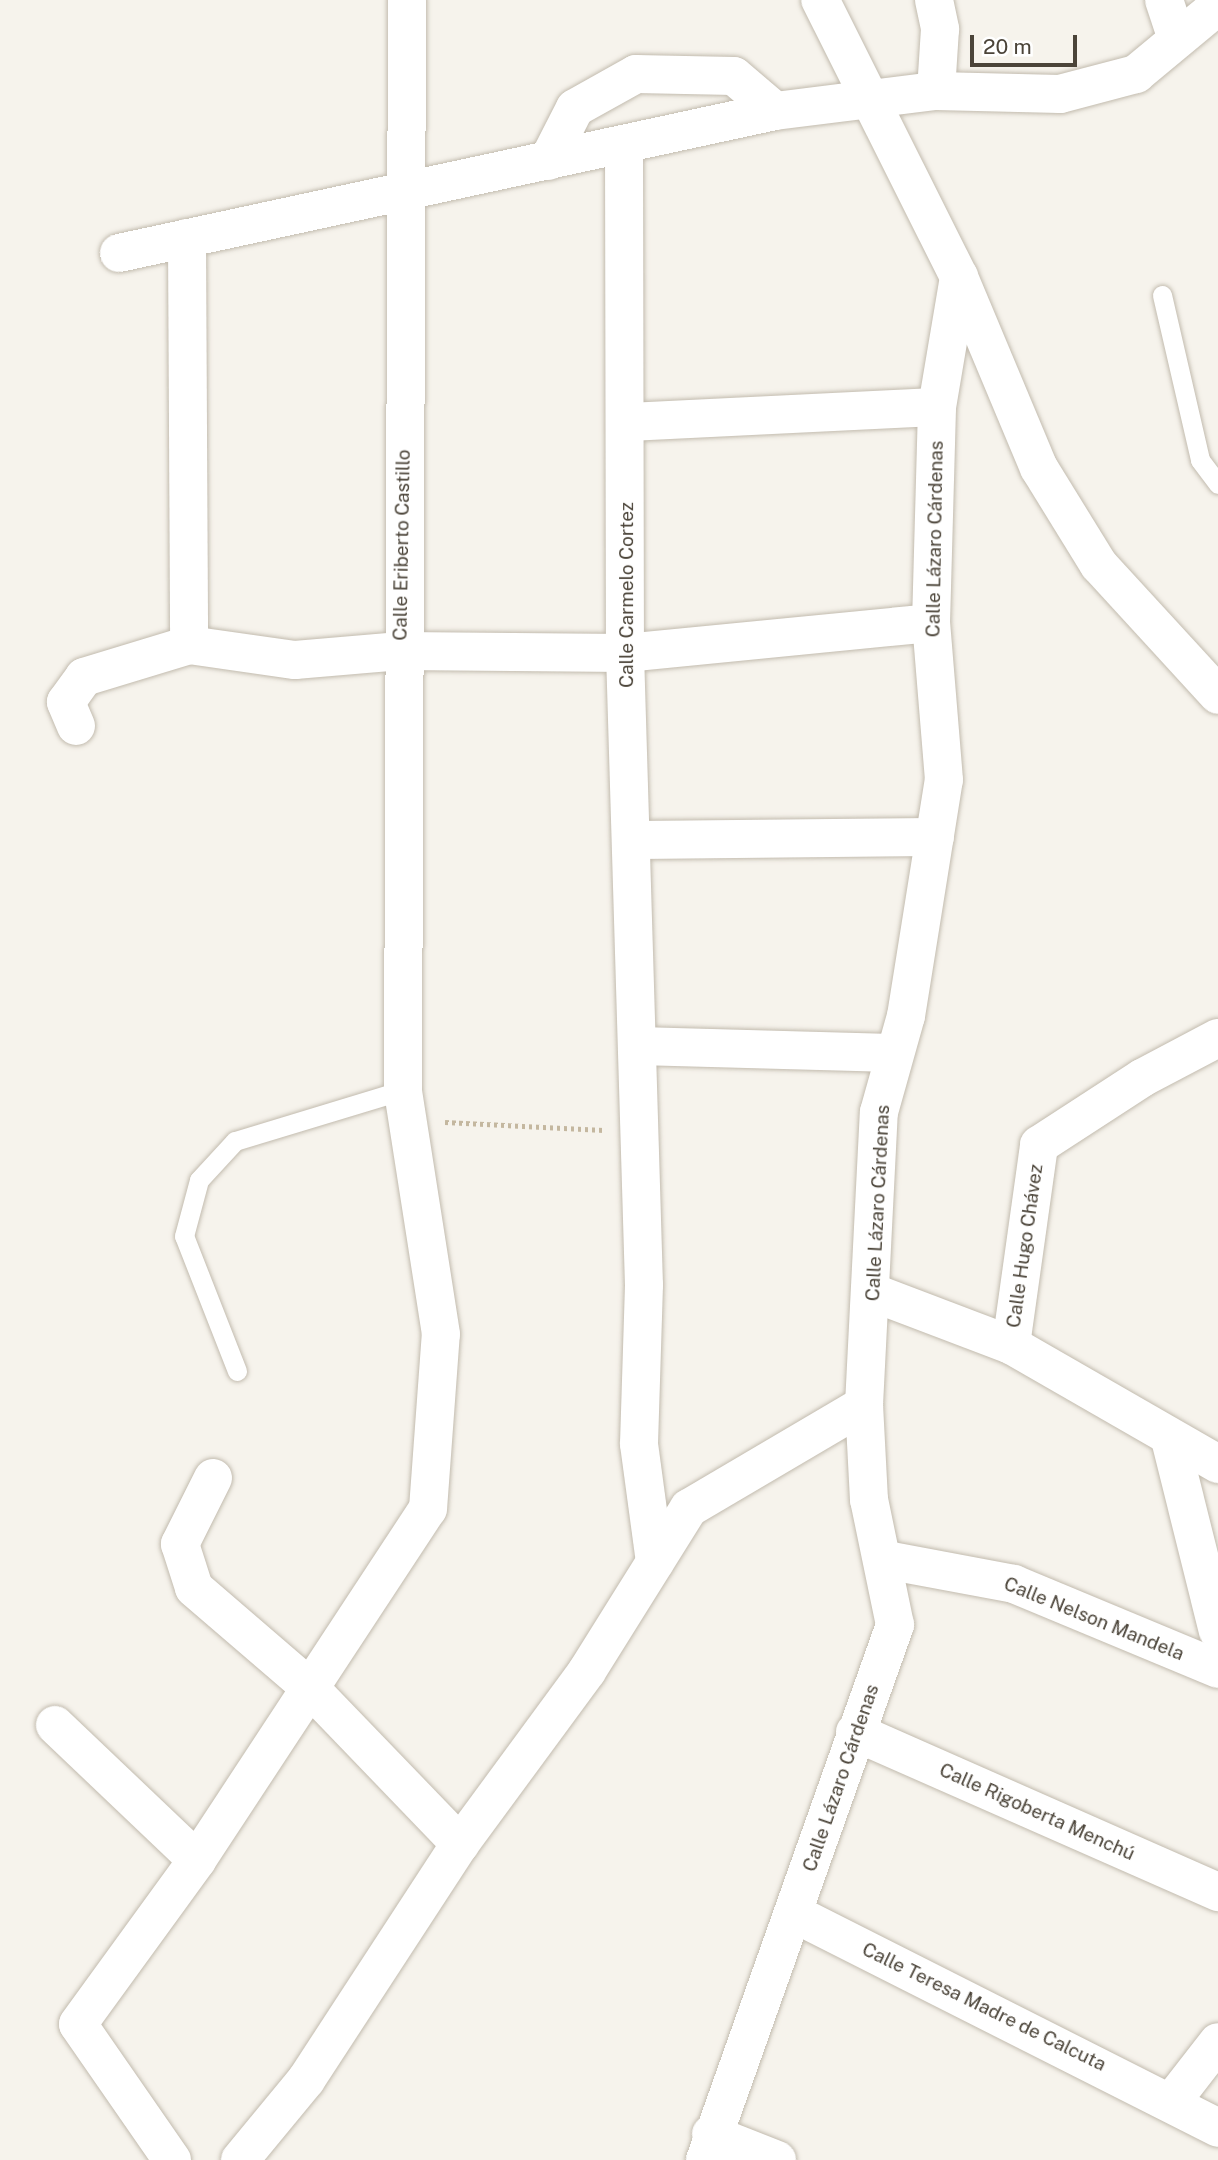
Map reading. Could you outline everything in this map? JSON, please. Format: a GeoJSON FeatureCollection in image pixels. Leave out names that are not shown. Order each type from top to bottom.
{"type":"FeatureCollection","features":[{"type":"Feature","properties":{"kind":"street","name":"Calle Eriberto Castillo"},"geometry":{"type":"LineString","coordinates":[[172,2160],[78,2024],[197,1860],[428,1509],[441,1334],[404,1104],[401,651],[407,0]]}},
{"type":"Feature","properties":{"kind":"street"},"geometry":{"type":"LineString","coordinates":[[820,0],[864,96],[959,277],[1039,468],[1099,565],[1217,693]]}},
{"type":"Feature","properties":{"kind":"street"},"geometry":{"type":"LineString","coordinates":[[934,0],[940,29],[936,91]]}},
{"type":"Feature","properties":{"kind":"street"},"geometry":{"type":"LineString","coordinates":[[1164,0],[1177,39]]}},
{"type":"Feature","properties":{"kind":"street"},"geometry":{"type":"LineString","coordinates":[[119,253],[775,111],[864,96],[936,91],[1060,94],[1136,74],[1218,6]]}},
{"type":"Feature","properties":{"kind":"street"},"geometry":{"type":"LineString","coordinates":[[548,161],[575,108],[636,74],[734,76],[775,111]]}},
{"type":"Feature","properties":{"kind":"street","name":"Calle Carmelo Cortez"},"geometry":{"type":"LineString","coordinates":[[624,145],[627,422],[625,653],[634,840],[639,1046],[639,1444],[655,1562]]}},
{"type":"Feature","properties":{"kind":"street"},"geometry":{"type":"LineString","coordinates":[[187,238],[189,645]]}},
{"type":"Feature","properties":{"kind":"street","name":"Calle Lázaro Cárdenas"},"geometry":{"type":"LineString","coordinates":[[708,2147],[795,1914],[855,1732],[895,1625],[886,1560],[869,1500],[864,1405],[874,1293],[879,1112],[892,1053],[906,1016],[944,779],[931,623],[937,407],[959,277]]}},
{"type":"Feature","properties":{"kind":"street"},"geometry":{"type":"LineString","coordinates":[[627,422],[937,407]]}},
{"type":"Feature","properties":{"kind":"street"},"geometry":{"type":"LineString","coordinates":[[76,726],[66,702],[84,677],[189,645],[295,660],[401,651],[625,653],[931,623]]}},
{"type":"Feature","properties":{"kind":"street"},"geometry":{"type":"LineString","coordinates":[[634,840],[935,837]]}},
{"type":"Feature","properties":{"kind":"street","name":"Calle Hugo Chávez"},"geometry":{"type":"LineString","coordinates":[[1011,1345],[1039,1145],[1142,1078],[1218,1038]]}},
{"type":"Feature","properties":{"kind":"street"},"geometry":{"type":"LineString","coordinates":[[639,1046],[892,1053]]}},
{"type":"Feature","properties":{"kind":"street"},"geometry":{"type":"LineString","coordinates":[[874,1293],[1011,1345],[1170,1439],[1218,1464]]}},
{"type":"Feature","properties":{"kind":"street"},"geometry":{"type":"LineString","coordinates":[[240,2160],[306,2080],[460,1844],[587,1671],[689,1508],[864,1405]]}},
{"type":"Feature","properties":{"kind":"street"},"geometry":{"type":"LineString","coordinates":[[1170,1439],[1218,1631]]}},
{"type":"Feature","properties":{"kind":"street"},"geometry":{"type":"LineString","coordinates":[[213,1478],[180,1544],[182,1566],[194,1588],[309,1687],[460,1844]]}},
{"type":"Feature","properties":{"kind":"street","name":"Calle Nelson Mandela"},"geometry":{"type":"LineString","coordinates":[[886,1560],[1014,1584],[1218,1669]]}},
{"type":"Feature","properties":{"kind":"street"},"geometry":{"type":"LineString","coordinates":[[55,1725],[197,1860]]}},
{"type":"Feature","properties":{"kind":"street","name":"Calle Rigoberta Menchú"},"geometry":{"type":"LineString","coordinates":[[855,1732],[1218,1892]]}},
{"type":"Feature","properties":{"kind":"street","name":"Calle Teresa Madre de Calcuta"},"geometry":{"type":"LineString","coordinates":[[795,1914],[1173,2100],[1218,2128]]}},
{"type":"Feature","properties":{"kind":"street"},"geometry":{"type":"LineString","coordinates":[[1173,2100],[1218,2042]]}},
{"type":"Feature","properties":{"kind":"street"},"geometry":{"type":"LineString","coordinates":[[708,2147],[777,2160]]}},
{"type":"Feature","properties":{"kind":"lane"},"geometry":{"type":"LineString","coordinates":[[1162,295],[1200,460],[1218,484]]}},
{"type":"Feature","properties":{"kind":"lane"},"geometry":{"type":"LineString","coordinates":[[237,1371],[184,1236],[199,1180],[235,1141],[404,1104]]}},
{"type":"Feature","properties":{"kind":"path"},"geometry":{"type":"LineString","coordinates":[[404,1104],[640,1130]]}}]}
